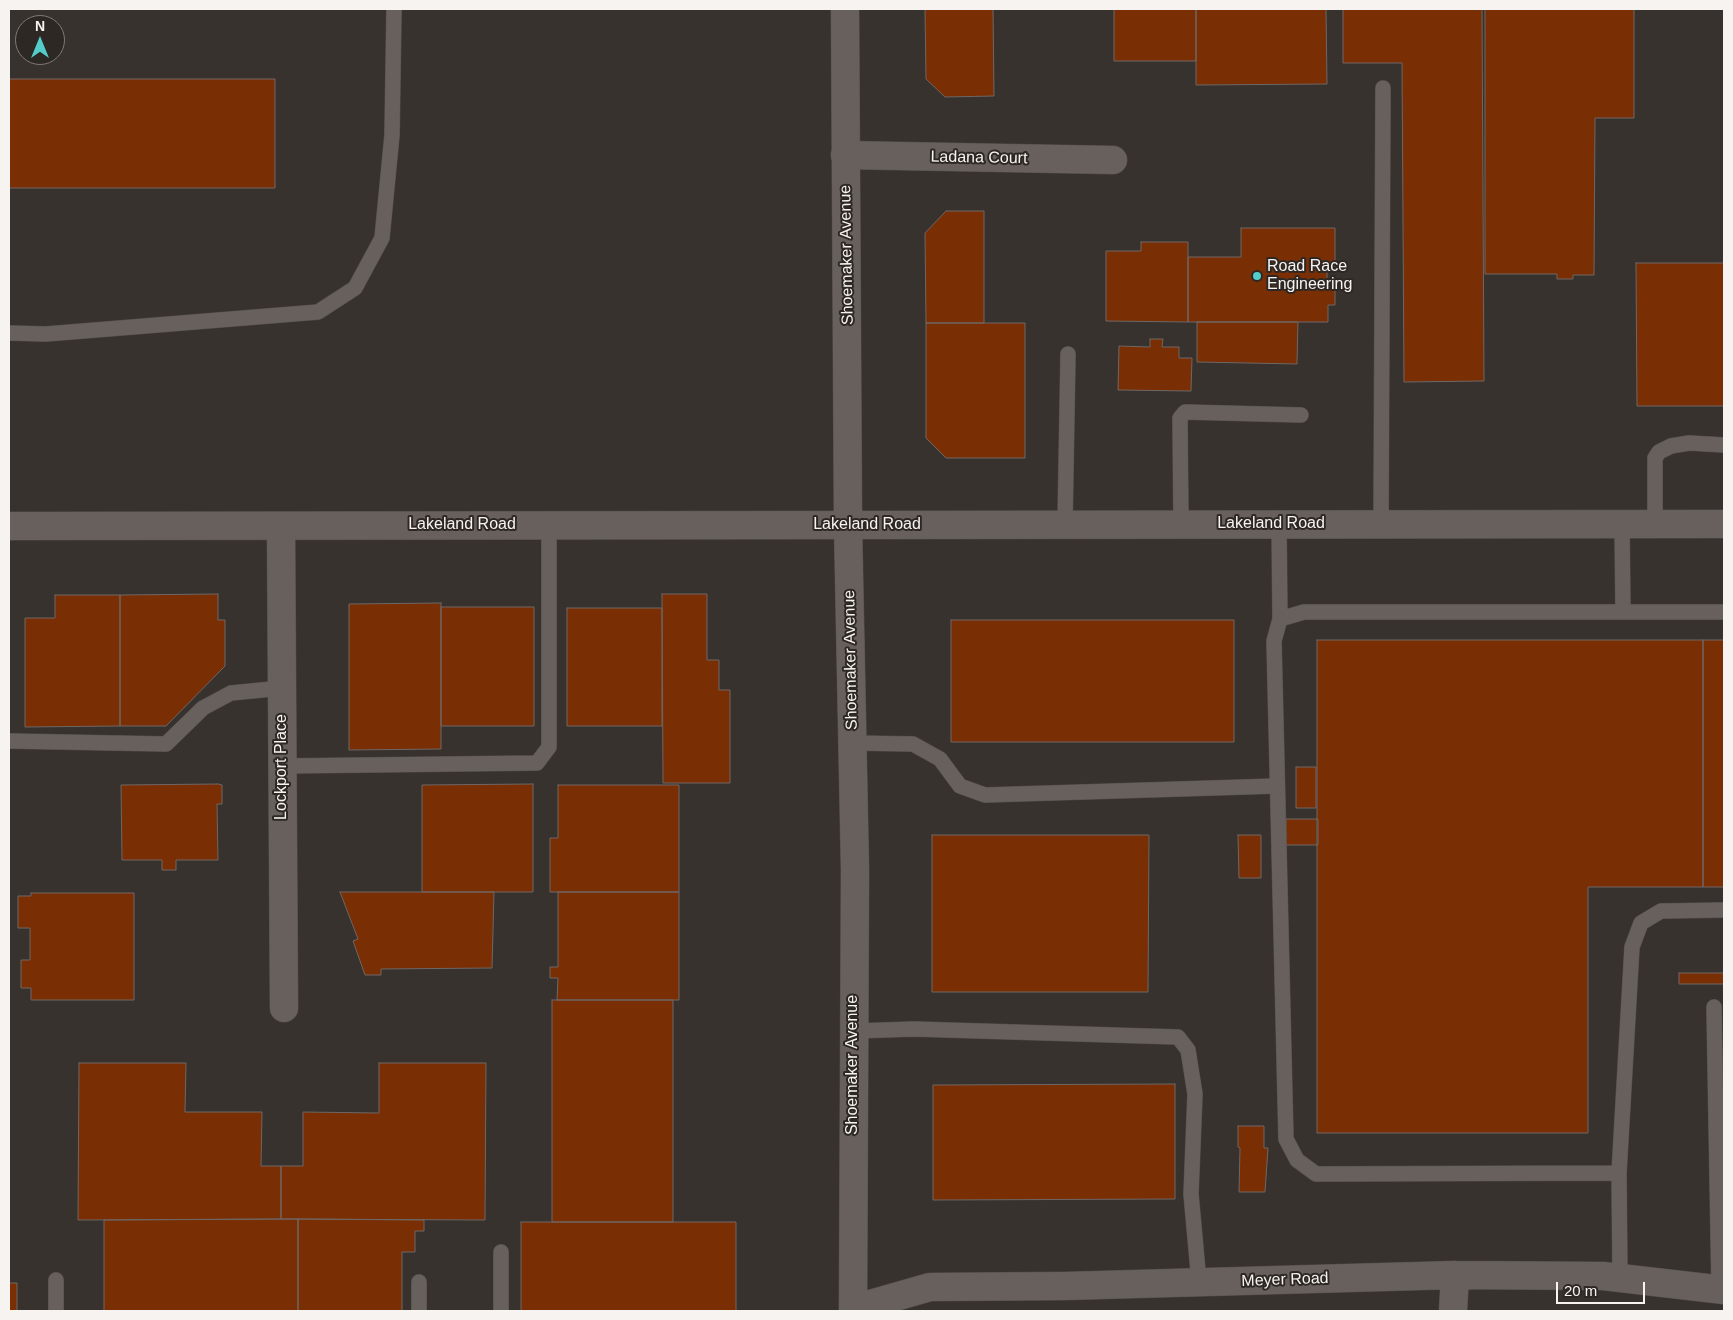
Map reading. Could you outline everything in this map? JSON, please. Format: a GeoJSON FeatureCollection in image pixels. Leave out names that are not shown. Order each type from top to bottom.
{"type":"FeatureCollection","features":[{"type":"Feature","properties":{"kind":"street","name":"Shoemaker Avenue"},"geometry":{"type":"LineString","coordinates":[[845,9],[848,525],[855,870],[854,1311]]}},
{"type":"Feature","properties":{"kind":"street","name":"Ladana Court"},"geometry":{"type":"LineString","coordinates":[[845,156],[1113,160]]}},
{"type":"Feature","properties":{"kind":"street","name":"Lakeland Road"},"geometry":{"type":"LineString","coordinates":[[9,526],[1724,524]]}},
{"type":"Feature","properties":{"kind":"street","name":"Lockport Place"},"geometry":{"type":"LineString","coordinates":[[281,526],[284,1008]]}},
{"type":"Feature","properties":{"kind":"street","name":"Meyer Road"},"geometry":{"type":"LineString","coordinates":[[854,1311],[930,1287],[1455,1275],[1603,1276],[1722,1290]]}},
{"type":"Feature","properties":{"kind":"street"},"geometry":{"type":"LineString","coordinates":[[1452,1311],[1455,1275]]}},
{"type":"Feature","properties":{"kind":"lane"},"geometry":{"type":"LineString","coordinates":[[9,333],[46,334],[318,312],[355,288],[382,238],[392,135],[394,9]]}},
{"type":"Feature","properties":{"kind":"lane"},"geometry":{"type":"LineString","coordinates":[[1381,524],[1383,88]]}},
{"type":"Feature","properties":{"kind":"lane"},"geometry":{"type":"LineString","coordinates":[[1065,525],[1068,354]]}},
{"type":"Feature","properties":{"kind":"lane"},"geometry":{"type":"LineString","coordinates":[[1180,525],[1180,418],[1186,412],[1301,415]]}},
{"type":"Feature","properties":{"kind":"lane"},"geometry":{"type":"LineString","coordinates":[[1655,524],[1655,458],[1659,452],[1671,446],[1689,444],[1724,445]]}},
{"type":"Feature","properties":{"kind":"lane"},"geometry":{"type":"LineString","coordinates":[[1279,524],[1280,618],[1274,641],[1286,1139],[1297,1160],[1316,1174],[1619,1173]]}},
{"type":"Feature","properties":{"kind":"lane"},"geometry":{"type":"LineString","coordinates":[[1622,524],[1623,612]]}},
{"type":"Feature","properties":{"kind":"lane"},"geometry":{"type":"LineString","coordinates":[[282,766],[537,764],[549,747],[549,525]]}},
{"type":"Feature","properties":{"kind":"lane"},"geometry":{"type":"LineString","coordinates":[[1280,618],[1304,612],[1724,612]]}},
{"type":"Feature","properties":{"kind":"lane"},"geometry":{"type":"LineString","coordinates":[[9,741],[166,744],[204,708],[231,693],[282,688]]}},
{"type":"Feature","properties":{"kind":"lane"},"geometry":{"type":"LineString","coordinates":[[852,743],[913,744],[940,758],[960,786],[985,794],[1277,786]]}},
{"type":"Feature","properties":{"kind":"lane"},"geometry":{"type":"LineString","coordinates":[[1620,1278],[1619,1173],[1632,947],[1640,923],[1661,911],[1724,910]]}},
{"type":"Feature","properties":{"kind":"lane"},"geometry":{"type":"LineString","coordinates":[[1714,1007],[1722,1290]]}},
{"type":"Feature","properties":{"kind":"lane"},"geometry":{"type":"LineString","coordinates":[[854,1031],[914,1029],[1178,1037],[1188,1050],[1194,1094],[1191,1194],[1199,1282]]}},
{"type":"Feature","properties":{"kind":"lane"},"geometry":{"type":"LineString","coordinates":[[501,1252],[501,1311]]}},
{"type":"Feature","properties":{"kind":"lane"},"geometry":{"type":"LineString","coordinates":[[56,1280],[56,1311]]}},
{"type":"Feature","properties":{"kind":"lane"},"geometry":{"type":"LineString","coordinates":[[419,1282],[419,1311]]}},
{"type":"Feature","properties":{"kind":"building"},"geometry":{"type":"Polygon","coordinates":[[[925,9],[993,9],[994,96],[945,97],[926,79],[925,9]]]}},
{"type":"Feature","properties":{"kind":"building"},"geometry":{"type":"Polygon","coordinates":[[[1114,9],[1196,9],[1196,61],[1114,61],[1114,9]]]}},
{"type":"Feature","properties":{"kind":"building"},"geometry":{"type":"Polygon","coordinates":[[[1196,9],[1326,9],[1327,84],[1196,85],[1196,9]]]}},
{"type":"Feature","properties":{"kind":"building"},"geometry":{"type":"Polygon","coordinates":[[[1343,9],[1482,9],[1484,381],[1404,382],[1402,63],[1343,63],[1343,9]]]}},
{"type":"Feature","properties":{"kind":"building"},"geometry":{"type":"Polygon","coordinates":[[[1485,9],[1634,9],[1634,118],[1595,118],[1594,275],[1573,275],[1573,279],[1557,279],[1557,274],[1485,274],[1485,9]]]}},
{"type":"Feature","properties":{"kind":"building"},"geometry":{"type":"Polygon","coordinates":[[[9,79],[275,79],[275,188],[9,188],[9,79]]]}},
{"type":"Feature","properties":{"kind":"building"},"geometry":{"type":"Polygon","coordinates":[[[946,211],[984,211],[984,323],[926,323],[925,233],[946,211]]]}},
{"type":"Feature","properties":{"kind":"building","name":"Road Race Engineering"},"geometry":{"type":"Polygon","coordinates":[[[1241,228],[1335,228],[1335,271],[1327,271],[1327,281],[1335,281],[1335,305],[1328,305],[1328,322],[1188,322],[1188,257],[1241,257],[1241,228]]]}},
{"type":"Feature","properties":{"kind":"building"},"geometry":{"type":"Polygon","coordinates":[[[1141,242],[1188,242],[1188,322],[1106,321],[1106,251],[1141,251],[1141,242]]]}},
{"type":"Feature","properties":{"kind":"building"},"geometry":{"type":"Polygon","coordinates":[[[1636,263],[1724,263],[1724,406],[1637,406],[1636,263]]]}},
{"type":"Feature","properties":{"kind":"building"},"geometry":{"type":"Polygon","coordinates":[[[1197,322],[1298,322],[1297,364],[1197,362],[1197,322]]]}},
{"type":"Feature","properties":{"kind":"building"},"geometry":{"type":"Polygon","coordinates":[[[926,323],[1025,323],[1025,458],[946,458],[926,438],[926,323]]]}},
{"type":"Feature","properties":{"kind":"building"},"geometry":{"type":"Polygon","coordinates":[[[1150,339],[1163,339],[1162,347],[1179,347],[1179,358],[1192,358],[1191,391],[1118,390],[1119,346],[1150,347],[1150,339]]]}},
{"type":"Feature","properties":{"kind":"building"},"geometry":{"type":"Polygon","coordinates":[[[218,594],[218,620],[225,620],[225,666],[166,726],[120,726],[120,595],[218,594]]]}},
{"type":"Feature","properties":{"kind":"building"},"geometry":{"type":"Polygon","coordinates":[[[662,594],[707,594],[707,660],[719,660],[719,690],[730,690],[730,783],[663,783],[662,594]]]}},
{"type":"Feature","properties":{"kind":"building"},"geometry":{"type":"Polygon","coordinates":[[[55,595],[120,595],[120,726],[25,727],[25,618],[55,618],[55,595]]]}},
{"type":"Feature","properties":{"kind":"building"},"geometry":{"type":"Polygon","coordinates":[[[441,603],[441,749],[349,750],[349,604],[441,603]]]}},
{"type":"Feature","properties":{"kind":"building"},"geometry":{"type":"Polygon","coordinates":[[[441,607],[534,607],[534,726],[441,726],[441,607]]]}},
{"type":"Feature","properties":{"kind":"building"},"geometry":{"type":"Polygon","coordinates":[[[567,608],[662,608],[662,726],[567,726],[567,608]]]}},
{"type":"Feature","properties":{"kind":"building"},"geometry":{"type":"Polygon","coordinates":[[[951,620],[1234,620],[1234,742],[951,742],[951,620]]]}},
{"type":"Feature","properties":{"kind":"building"},"geometry":{"type":"Polygon","coordinates":[[[1317,640],[1703,640],[1703,887],[1588,887],[1588,1133],[1317,1133],[1317,640]]]}},
{"type":"Feature","properties":{"kind":"building"},"geometry":{"type":"Polygon","coordinates":[[[1703,640],[1724,640],[1724,887],[1703,887],[1703,640]]]}},
{"type":"Feature","properties":{"kind":"building"},"geometry":{"type":"Polygon","coordinates":[[[1296,767],[1316,767],[1316,808],[1296,808],[1296,767]]]}},
{"type":"Feature","properties":{"kind":"building"},"geometry":{"type":"Polygon","coordinates":[[[533,784],[533,892],[422,892],[422,785],[533,784]]]}},
{"type":"Feature","properties":{"kind":"building"},"geometry":{"type":"Polygon","coordinates":[[[121,785],[222,785],[222,804],[217,804],[218,860],[176,860],[176,870],[162,870],[162,860],[122,860],[121,785]]]}},
{"type":"Feature","properties":{"kind":"building"},"geometry":{"type":"Polygon","coordinates":[[[558,785],[679,785],[679,892],[550,892],[550,838],[558,838],[558,785]]]}},
{"type":"Feature","properties":{"kind":"building"},"geometry":{"type":"Polygon","coordinates":[[[1286,819],[1318,819],[1318,845],[1286,845],[1286,819]]]}},
{"type":"Feature","properties":{"kind":"building"},"geometry":{"type":"Polygon","coordinates":[[[932,835],[1149,835],[1148,992],[932,992],[932,835]]]}},
{"type":"Feature","properties":{"kind":"building"},"geometry":{"type":"Polygon","coordinates":[[[1238,835],[1261,835],[1261,878],[1239,878],[1238,835]]]}},
{"type":"Feature","properties":{"kind":"building"},"geometry":{"type":"Polygon","coordinates":[[[340,892],[494,892],[492,968],[381,969],[381,975],[365,975],[353,941],[358,939],[340,892]]]}},
{"type":"Feature","properties":{"kind":"building"},"geometry":{"type":"Polygon","coordinates":[[[558,892],[679,892],[679,1000],[557,1000],[558,978],[550,978],[550,967],[558,967],[558,892]]]}},
{"type":"Feature","properties":{"kind":"building"},"geometry":{"type":"Polygon","coordinates":[[[31,893],[134,893],[134,1000],[31,1000],[31,988],[21,988],[21,960],[30,960],[30,928],[18,928],[18,896],[31,896],[31,893]]]}},
{"type":"Feature","properties":{"kind":"building"},"geometry":{"type":"Polygon","coordinates":[[[1679,973],[1724,973],[1724,984],[1679,984],[1679,973]]]}},
{"type":"Feature","properties":{"kind":"building"},"geometry":{"type":"Polygon","coordinates":[[[552,1000],[673,1000],[673,1222],[552,1222],[552,1000]]]}},
{"type":"Feature","properties":{"kind":"building"},"geometry":{"type":"Polygon","coordinates":[[[79,1063],[186,1063],[185,1112],[262,1112],[261,1166],[281,1166],[281,1219],[78,1220],[79,1063]]]}},
{"type":"Feature","properties":{"kind":"building"},"geometry":{"type":"Polygon","coordinates":[[[379,1063],[486,1063],[485,1220],[281,1219],[281,1166],[303,1166],[303,1112],[379,1113],[379,1063]]]}},
{"type":"Feature","properties":{"kind":"building"},"geometry":{"type":"Polygon","coordinates":[[[1175,1084],[1175,1199],[933,1200],[933,1085],[1175,1084]]]}},
{"type":"Feature","properties":{"kind":"building"},"geometry":{"type":"Polygon","coordinates":[[[1238,1126],[1264,1126],[1264,1148],[1268,1148],[1265,1192],[1239,1192],[1240,1148],[1238,1147],[1238,1126]]]}},
{"type":"Feature","properties":{"kind":"building"},"geometry":{"type":"Polygon","coordinates":[[[298,1219],[298,1311],[104,1311],[104,1220],[298,1219]]]}},
{"type":"Feature","properties":{"kind":"building"},"geometry":{"type":"Polygon","coordinates":[[[298,1219],[424,1220],[424,1231],[415,1231],[415,1252],[402,1252],[402,1311],[298,1311],[298,1219]]]}},
{"type":"Feature","properties":{"kind":"building"},"geometry":{"type":"Polygon","coordinates":[[[521,1222],[736,1222],[736,1311],[521,1311],[521,1222]]]}},
{"type":"Feature","properties":{"kind":"building"},"geometry":{"type":"Polygon","coordinates":[[[9,1283],[17,1283],[17,1311],[9,1311],[9,1283]]]}},
{"type":"Feature","properties":{"kind":"place","name":"Road Race Engineering"},"geometry":{"type":"Point","coordinates":[1257,276]}}]}
